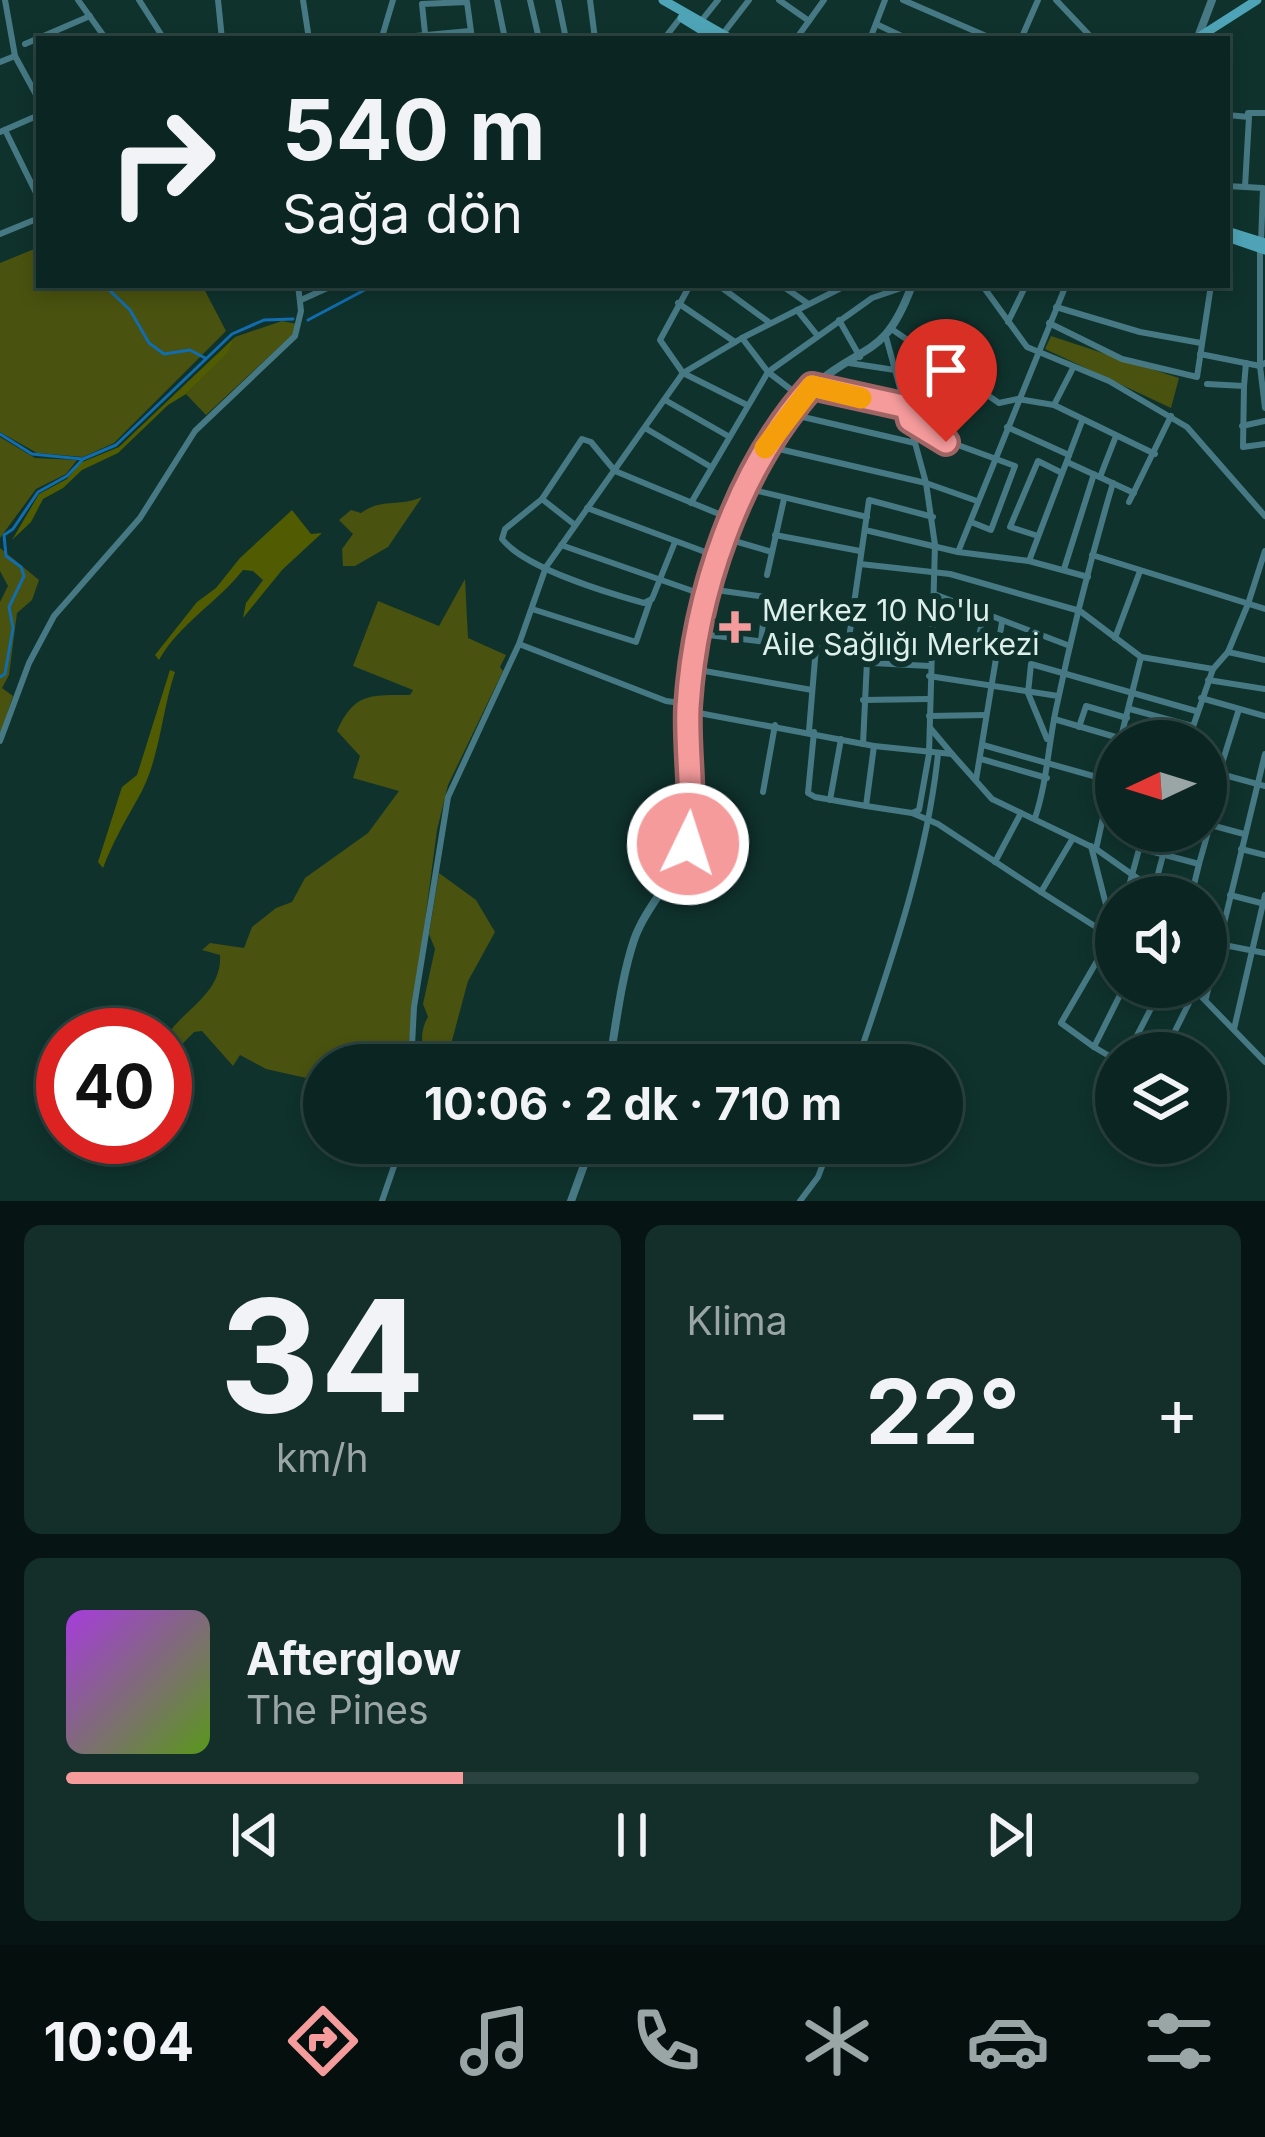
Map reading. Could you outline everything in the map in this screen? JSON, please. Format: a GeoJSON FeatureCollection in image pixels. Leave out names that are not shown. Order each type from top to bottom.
{"type":"FeatureCollection","features":[{"type":"Feature","properties":{"kind":"main road"},"geometry":{"type":"LineString","coordinates":[[651,0],[719,36]]}},
{"type":"Feature","properties":{"kind":"main road"},"geometry":{"type":"LineString","coordinates":[[663,0],[720,36]]}},
{"type":"Feature","properties":{"kind":"main road"},"geometry":{"type":"LineString","coordinates":[[1209,36],[1257,0]]}},
{"type":"Feature","properties":{"kind":"main road"},"geometry":{"type":"LineString","coordinates":[[1230,235],[1263,246]]}},
{"type":"Feature","properties":{"kind":"street"},"geometry":{"type":"LineString","coordinates":[[5,0],[15,56],[36,94]]}},
{"type":"Feature","properties":{"kind":"street"},"geometry":{"type":"LineString","coordinates":[[79,0],[104,36]]}},
{"type":"Feature","properties":{"kind":"street"},"geometry":{"type":"LineString","coordinates":[[139,0],[159,36]]}},
{"type":"Feature","properties":{"kind":"street"},"geometry":{"type":"LineString","coordinates":[[218,0],[222,36]]}},
{"type":"Feature","properties":{"kind":"street"},"geometry":{"type":"LineString","coordinates":[[303,0],[309,36]]}},
{"type":"Feature","properties":{"kind":"street"},"geometry":{"type":"LineString","coordinates":[[383,36],[393,0]]}},
{"type":"Feature","properties":{"kind":"street"},"geometry":{"type":"LineString","coordinates":[[497,0],[504,36]]}},
{"type":"Feature","properties":{"kind":"street"},"geometry":{"type":"LineString","coordinates":[[530,0],[537,36]]}},
{"type":"Feature","properties":{"kind":"street"},"geometry":{"type":"LineString","coordinates":[[558,0],[565,36]]}},
{"type":"Feature","properties":{"kind":"street"},"geometry":{"type":"LineString","coordinates":[[590,0],[595,36]]}},
{"type":"Feature","properties":{"kind":"street"},"geometry":{"type":"LineString","coordinates":[[700,22],[718,0]]}},
{"type":"Feature","properties":{"kind":"street"},"geometry":{"type":"LineString","coordinates":[[724,36],[749,0]]}},
{"type":"Feature","properties":{"kind":"street"},"geometry":{"type":"LineString","coordinates":[[778,0],[808,21]]}},
{"type":"Feature","properties":{"kind":"street"},"geometry":{"type":"LineString","coordinates":[[798,36],[824,0]]}},
{"type":"Feature","properties":{"kind":"street"},"geometry":{"type":"LineString","coordinates":[[871,36],[885,0]]}},
{"type":"Feature","properties":{"kind":"street"},"geometry":{"type":"LineString","coordinates":[[903,0],[987,36]]}},
{"type":"Feature","properties":{"kind":"street"},"geometry":{"type":"LineString","coordinates":[[1022,36],[1038,0]]}},
{"type":"Feature","properties":{"kind":"street"},"geometry":{"type":"LineString","coordinates":[[1056,0],[1090,36]]}},
{"type":"Feature","properties":{"kind":"street"},"geometry":{"type":"LineString","coordinates":[[1197,36],[1212,0]]}},
{"type":"Feature","properties":{"kind":"street"},"geometry":{"type":"LineString","coordinates":[[399,36],[471,35],[467,2],[422,4],[424,33]]}},
{"type":"Feature","properties":{"kind":"street"},"geometry":{"type":"LineString","coordinates":[[44,36],[90,16]]}},
{"type":"Feature","properties":{"kind":"street"},"geometry":{"type":"LineString","coordinates":[[666,36],[681,17]]}},
{"type":"Feature","properties":{"kind":"street"},"geometry":{"type":"LineString","coordinates":[[876,24],[902,36]]}},
{"type":"Feature","properties":{"kind":"street"},"geometry":{"type":"LineString","coordinates":[[25,44],[36,39]]}},
{"type":"Feature","properties":{"kind":"street"},"geometry":{"type":"LineString","coordinates":[[0,62],[15,56]]}},
{"type":"Feature","properties":{"kind":"street"},"geometry":{"type":"LineString","coordinates":[[1230,113],[1265,113]]}},
{"type":"Feature","properties":{"kind":"street"},"geometry":{"type":"LineString","coordinates":[[1230,114],[1249,117],[1246,187]]}},
{"type":"Feature","properties":{"kind":"street"},"geometry":{"type":"LineString","coordinates":[[36,116],[1,131],[36,194]]}},
{"type":"Feature","properties":{"kind":"street"},"geometry":{"type":"LineString","coordinates":[[1230,186],[1263,188],[1265,408]]}},
{"type":"Feature","properties":{"kind":"street"},"geometry":{"type":"LineString","coordinates":[[0,235],[36,219]]}},
{"type":"Feature","properties":{"kind":"street"},"geometry":{"type":"LineString","coordinates":[[0,741],[29,663],[54,616],[140,518],[195,431],[295,336],[300,327],[299,288]]}},
{"type":"Feature","properties":{"kind":"street"},"geometry":{"type":"LineString","coordinates":[[301,300],[327,288]]}},
{"type":"Feature","properties":{"kind":"street"},"geometry":{"type":"LineString","coordinates":[[688,288],[660,340],[683,373],[747,405]]}},
{"type":"Feature","properties":{"kind":"street"},"geometry":{"type":"LineString","coordinates":[[724,288],[770,323]]}},
{"type":"Feature","properties":{"kind":"street"},"geometry":{"type":"LineString","coordinates":[[785,288],[808,304]]}},
{"type":"Feature","properties":{"kind":"street"},"geometry":{"type":"LineString","coordinates":[[826,288],[830,294]]}},
{"type":"Feature","properties":{"kind":"street"},"geometry":{"type":"LineString","coordinates":[[412,1044],[448,796],[519,644],[547,567],[683,373],[842,288]]}},
{"type":"Feature","properties":{"kind":"street"},"geometry":{"type":"LineString","coordinates":[[691,503],[768,373],[872,298],[902,288]]}},
{"type":"Feature","properties":{"kind":"street"},"geometry":{"type":"LineString","coordinates":[[612,1044],[634,941],[688,844],[693,799],[688,708],[723,537],[766,446],[812,386],[889,334],[910,288]]}},
{"type":"Feature","properties":{"kind":"street"},"geometry":{"type":"LineString","coordinates":[[984,288],[1020,341],[1108,380],[1171,416],[1210,450],[1265,516]]}},
{"type":"Feature","properties":{"kind":"street"},"geometry":{"type":"LineString","coordinates":[[1007,322],[1024,288]]}},
{"type":"Feature","properties":{"kind":"street"},"geometry":{"type":"LineString","coordinates":[[958,552],[1065,288]]}},
{"type":"Feature","properties":{"kind":"street"},"geometry":{"type":"LineString","coordinates":[[1048,323],[1122,359],[1197,377],[1210,288]]}},
{"type":"Feature","properties":{"kind":"street"},"geometry":{"type":"LineString","coordinates":[[678,303],[739,340],[768,373],[802,398]]}},
{"type":"Feature","properties":{"kind":"street"},"geometry":{"type":"LineString","coordinates":[[1056,307],[1126,329],[1201,343]]}},
{"type":"Feature","properties":{"kind":"street"},"geometry":{"type":"LineString","coordinates":[[797,310],[817,335]]}},
{"type":"Feature","properties":{"kind":"street"},"geometry":{"type":"LineString","coordinates":[[839,320],[860,357]]}},
{"type":"Feature","properties":{"kind":"street"},"geometry":{"type":"LineString","coordinates":[[863,1044],[898,939],[927,819],[934,754],[929,727],[933,517],[889,334]]}},
{"type":"Feature","properties":{"kind":"street"},"geometry":{"type":"LineString","coordinates":[[889,334],[999,403],[1018,399],[1054,405],[1155,454]]}},
{"type":"Feature","properties":{"kind":"street"},"geometry":{"type":"LineString","coordinates":[[1200,354],[1263,364]]}},
{"type":"Feature","properties":{"kind":"street"},"geometry":{"type":"LineString","coordinates":[[849,363],[895,370]]}},
{"type":"Feature","properties":{"kind":"street"},"geometry":{"type":"LineString","coordinates":[[1246,363],[1243,447],[1265,444]]}},
{"type":"Feature","properties":{"kind":"street"},"geometry":{"type":"LineString","coordinates":[[1054,405],[1073,368]]}},
{"type":"Feature","properties":{"kind":"street"},"geometry":{"type":"LineString","coordinates":[[1207,384],[1244,386]]}},
{"type":"Feature","properties":{"kind":"street"},"geometry":{"type":"LineString","coordinates":[[812,386],[907,407]]}},
{"type":"Feature","properties":{"kind":"street"},"geometry":{"type":"LineString","coordinates":[[946,442],[976,387]]}},
{"type":"Feature","properties":{"kind":"street"},"geometry":{"type":"LineString","coordinates":[[665,400],[728,436]]}},
{"type":"Feature","properties":{"kind":"street"},"geometry":{"type":"LineString","coordinates":[[790,414],[916,443]]}},
{"type":"Feature","properties":{"kind":"street"},"geometry":{"type":"LineString","coordinates":[[1130,502],[1171,416]]}},
{"type":"Feature","properties":{"kind":"street"},"geometry":{"type":"LineString","coordinates":[[910,420],[946,442],[1015,466],[991,530],[971,522]]}},
{"type":"Feature","properties":{"kind":"street"},"geometry":{"type":"LineString","coordinates":[[1029,561],[1082,421]]}},
{"type":"Feature","properties":{"kind":"street"},"geometry":{"type":"LineString","coordinates":[[1243,426],[1265,422]]}},
{"type":"Feature","properties":{"kind":"street"},"geometry":{"type":"LineString","coordinates":[[1007,427],[1134,493]]}},
{"type":"Feature","properties":{"kind":"street"},"geometry":{"type":"LineString","coordinates":[[645,428],[711,466]]}},
{"type":"Feature","properties":{"kind":"street"},"geometry":{"type":"LineString","coordinates":[[1064,569],[1116,436]]}},
{"type":"Feature","properties":{"kind":"street"},"geometry":{"type":"LineString","coordinates":[[650,601],[641,602],[547,567],[508,547],[502,539],[505,529],[542,499],[582,439],[591,442],[615,471],[731,519]]}},
{"type":"Feature","properties":{"kind":"street"},"geometry":{"type":"LineString","coordinates":[[766,446],[926,483],[979,501]]}},
{"type":"Feature","properties":{"kind":"street"},"geometry":{"type":"LineString","coordinates":[[1039,536],[1010,527],[1038,461],[1062,473]]}},
{"type":"Feature","properties":{"kind":"street"},"geometry":{"type":"LineString","coordinates":[[1035,818],[1048,778],[1049,742],[1063,674],[1113,483]]}},
{"type":"Feature","properties":{"kind":"street"},"geometry":{"type":"LineString","coordinates":[[745,488],[867,517]]}},
{"type":"Feature","properties":{"kind":"street"},"geometry":{"type":"LineString","coordinates":[[542,499],[574,525]]}},
{"type":"Feature","properties":{"kind":"street"},"geometry":{"type":"LineString","coordinates":[[766,575],[784,499]]}},
{"type":"Feature","properties":{"kind":"street"},"geometry":{"type":"LineString","coordinates":[[848,652],[869,500],[933,517]]}},
{"type":"Feature","properties":{"kind":"street"},"geometry":{"type":"LineString","coordinates":[[587,508],[716,556]]}},
{"type":"Feature","properties":{"kind":"street"},"geometry":{"type":"LineString","coordinates":[[866,530],[1088,577]]}},
{"type":"Feature","properties":{"kind":"street"},"geometry":{"type":"LineString","coordinates":[[775,536],[862,552]]}},
{"type":"Feature","properties":{"kind":"street"},"geometry":{"type":"LineString","coordinates":[[723,537],[772,552]]}},
{"type":"Feature","properties":{"kind":"street"},"geometry":{"type":"LineString","coordinates":[[532,609],[636,642],[675,542]]}},
{"type":"Feature","properties":{"kind":"street"},"geometry":{"type":"LineString","coordinates":[[561,545],[661,582],[708,593],[766,597],[761,641]]}},
{"type":"Feature","properties":{"kind":"street"},"geometry":{"type":"LineString","coordinates":[[1091,555],[1265,609]]}},
{"type":"Feature","properties":{"kind":"street"},"geometry":{"type":"LineString","coordinates":[[1194,720],[1213,669],[1228,652],[1264,557]]}},
{"type":"Feature","properties":{"kind":"street"},"geometry":{"type":"LineString","coordinates":[[860,564],[950,574],[1080,611],[1142,657],[1213,669]]}},
{"type":"Feature","properties":{"kind":"street"},"geometry":{"type":"LineString","coordinates":[[1115,638],[1140,571]]}},
{"type":"Feature","properties":{"kind":"street"},"geometry":{"type":"LineString","coordinates":[[934,594],[1071,646]]}},
{"type":"Feature","properties":{"kind":"street"},"geometry":{"type":"LineString","coordinates":[[930,645],[977,644],[984,615]]}},
{"type":"Feature","properties":{"kind":"street"},"geometry":{"type":"LineString","coordinates":[[976,780],[1002,622]]}},
{"type":"Feature","properties":{"kind":"street"},"geometry":{"type":"LineString","coordinates":[[700,634],[848,652],[867,661],[929,666]]}},
{"type":"Feature","properties":{"kind":"street"},"geometry":{"type":"LineString","coordinates":[[519,644],[688,708],[874,746],[952,754]]}},
{"type":"Feature","properties":{"kind":"street"},"geometry":{"type":"LineString","coordinates":[[816,647],[808,793],[927,819],[1095,926]]}},
{"type":"Feature","properties":{"kind":"street"},"geometry":{"type":"LineString","coordinates":[[1228,652],[1265,660]]}},
{"type":"Feature","properties":{"kind":"street"},"geometry":{"type":"LineString","coordinates":[[1126,720],[1142,657]]}},
{"type":"Feature","properties":{"kind":"street"},"geometry":{"type":"LineString","coordinates":[[863,744],[867,661]]}},
{"type":"Feature","properties":{"kind":"street"},"geometry":{"type":"LineString","coordinates":[[1049,742],[1028,693],[1031,664],[1196,711]]}},
{"type":"Feature","properties":{"kind":"street"},"geometry":{"type":"LineString","coordinates":[[693,669],[812,690]]}},
{"type":"Feature","properties":{"kind":"street"},"geometry":{"type":"LineString","coordinates":[[929,676],[1058,696]]}},
{"type":"Feature","properties":{"kind":"street"},"geometry":{"type":"LineString","coordinates":[[1208,680],[1265,688]]}},
{"type":"Feature","properties":{"kind":"street"},"geometry":{"type":"LineString","coordinates":[[1201,698],[1265,716]]}},
{"type":"Feature","properties":{"kind":"street"},"geometry":{"type":"LineString","coordinates":[[863,700],[929,699]]}},
{"type":"Feature","properties":{"kind":"street"},"geometry":{"type":"LineString","coordinates":[[1079,727],[1086,706],[1162,720]]}},
{"type":"Feature","properties":{"kind":"street"},"geometry":{"type":"LineString","coordinates":[[1227,747],[1239,709]]}},
{"type":"Feature","properties":{"kind":"street"},"geometry":{"type":"LineString","coordinates":[[929,716],[986,716]]}},
{"type":"Feature","properties":{"kind":"street"},"geometry":{"type":"LineString","coordinates":[[1054,719],[1095,732]]}},
{"type":"Feature","properties":{"kind":"street"},"geometry":{"type":"LineString","coordinates":[[764,792],[775,725]]}},
{"type":"Feature","properties":{"kind":"street"},"geometry":{"type":"LineString","coordinates":[[929,727],[992,799],[1093,848],[1138,876]]}},
{"type":"Feature","properties":{"kind":"street"},"geometry":{"type":"LineString","coordinates":[[830,800],[841,739]]}},
{"type":"Feature","properties":{"kind":"street"},"geometry":{"type":"LineString","coordinates":[[983,745],[1095,780]]}},
{"type":"Feature","properties":{"kind":"street"},"geometry":{"type":"LineString","coordinates":[[866,806],[874,746]]}},
{"type":"Feature","properties":{"kind":"street"},"geometry":{"type":"LineString","coordinates":[[912,813],[923,803],[934,754]]}},
{"type":"Feature","properties":{"kind":"street"},"geometry":{"type":"LineString","coordinates":[[1227,908],[1265,754]]}},
{"type":"Feature","properties":{"kind":"street"},"geometry":{"type":"LineString","coordinates":[[981,759],[1048,778]]}},
{"type":"Feature","properties":{"kind":"street"},"geometry":{"type":"LineString","coordinates":[[1227,775],[1261,784]]}},
{"type":"Feature","properties":{"kind":"street"},"geometry":{"type":"LineString","coordinates":[[995,862],[1021,813]]}},
{"type":"Feature","properties":{"kind":"street"},"geometry":{"type":"LineString","coordinates":[[1227,830],[1244,834]]}},
{"type":"Feature","properties":{"kind":"street"},"geometry":{"type":"LineString","coordinates":[[1041,892],[1073,838]]}},
{"type":"Feature","properties":{"kind":"street"},"geometry":{"type":"LineString","coordinates":[[1095,842],[1100,876]]}},
{"type":"Feature","properties":{"kind":"street"},"geometry":{"type":"LineString","coordinates":[[1241,849],[1265,855]]}},
{"type":"Feature","properties":{"kind":"street"},"geometry":{"type":"LineString","coordinates":[[1132,876],[1137,852]]}},
{"type":"Feature","properties":{"kind":"street"},"geometry":{"type":"LineString","coordinates":[[1152,852],[1199,864]]}},
{"type":"Feature","properties":{"kind":"street"},"geometry":{"type":"LineString","coordinates":[[1196,876],[1202,852]]}},
{"type":"Feature","properties":{"kind":"street"},"geometry":{"type":"LineString","coordinates":[[1157,876],[1163,855]]}},
{"type":"Feature","properties":{"kind":"street"},"geometry":{"type":"LineString","coordinates":[[1230,895],[1264,899],[1234,1029]]}},
{"type":"Feature","properties":{"kind":"street"},"geometry":{"type":"LineString","coordinates":[[1227,946],[1265,953]]}},
{"type":"Feature","properties":{"kind":"street"},"geometry":{"type":"LineString","coordinates":[[1095,968],[1061,1023],[1094,1047],[1114,1008]]}},
{"type":"Feature","properties":{"kind":"street"},"geometry":{"type":"LineString","coordinates":[[1215,1008],[1265,1062]]}},
{"type":"Feature","properties":{"kind":"street"},"geometry":{"type":"LineString","coordinates":[[382,1201],[395,1164]]}},
{"type":"Feature","properties":{"kind":"street"},"geometry":{"type":"LineString","coordinates":[[571,1201],[584,1164]]}},
{"type":"Feature","properties":{"kind":"street"},"geometry":{"type":"LineString","coordinates":[[800,1201],[823,1164]]}},
{"type":"Feature","properties":{"kind":"green space"},"geometry":{"type":"Polygon","coordinates":[[[36,248],[36,288],[204,288],[226,331],[114,443],[83,457],[37,453],[0,432],[0,263],[36,248]]]}},
{"type":"Feature","properties":{"kind":"green space"},"geometry":{"type":"Polygon","coordinates":[[[282,321],[297,324],[294,333],[206,415],[186,394],[226,353],[235,337],[282,321]]]}},
{"type":"Feature","properties":{"kind":"green space"},"geometry":{"type":"Polygon","coordinates":[[[1051,336],[1179,378],[1171,408],[1045,349],[1051,336]]]}},
{"type":"Feature","properties":{"kind":"green space"},"geometry":{"type":"Polygon","coordinates":[[[235,337],[227,353],[186,394],[118,453],[82,470],[43,499],[31,522],[12,540],[39,494],[67,479],[80,463],[119,447],[235,337]]]}},
{"type":"Feature","properties":{"kind":"green space"},"geometry":{"type":"Polygon","coordinates":[[[0,437],[35,458],[77,460],[66,474],[36,489],[0,538],[0,437]]]}},
{"type":"Feature","properties":{"kind":"green space"},"geometry":{"type":"Polygon","coordinates":[[[422,497],[388,547],[355,566],[343,566],[342,549],[353,534],[339,520],[351,510],[361,513],[422,497]]]}},
{"type":"Feature","properties":{"kind":"green space"},"geometry":{"type":"Polygon","coordinates":[[[292,510],[311,534],[322,533],[282,570],[243,618],[246,603],[263,580],[243,570],[177,635],[159,660],[155,655],[197,602],[292,510]]]}},
{"type":"Feature","properties":{"kind":"green space"},"geometry":{"type":"Polygon","coordinates":[[[0,548],[39,580],[32,600],[17,613],[9,675],[2,688],[13,696],[0,735],[0,602],[8,586],[0,571],[0,548]]]}},
{"type":"Feature","properties":{"kind":"green space"},"geometry":{"type":"Polygon","coordinates":[[[465,579],[468,638],[506,655],[500,667],[503,671],[448,785],[437,830],[409,1044],[303,1044],[303,1077],[266,1069],[240,1055],[233,1066],[202,1031],[192,1034],[191,1008],[219,970],[220,955],[202,950],[210,943],[244,948],[252,927],[292,902],[305,878],[368,833],[399,791],[353,778],[360,756],[337,731],[358,702],[375,696],[410,695],[413,690],[353,666],[378,601],[439,626],[465,579]]]}},
{"type":"Feature","properties":{"kind":"green space"},"geometry":{"type":"Polygon","coordinates":[[[170,670],[175,672],[151,770],[103,868],[98,862],[122,787],[137,775],[170,670]]]}},
{"type":"Feature","properties":{"kind":"green space"},"geometry":{"type":"Polygon","coordinates":[[[439,873],[476,900],[495,932],[468,981],[451,1044],[422,1044],[428,1017],[423,1004],[435,949],[429,934],[439,873]]]}},
{"type":"Feature","properties":{"kind":"waterway"},"geometry":{"type":"LineString","coordinates":[[107,288],[130,310],[149,343],[164,354],[190,350],[205,358]]}},
{"type":"Feature","properties":{"kind":"waterway"},"geometry":{"type":"LineString","coordinates":[[308,320],[368,288]]}},
{"type":"Feature","properties":{"kind":"waterway"},"geometry":{"type":"LineString","coordinates":[[0,677],[5,674],[13,628],[9,607],[24,576],[21,567],[6,556],[4,535],[38,492],[67,476],[83,459],[116,445],[232,334],[264,320],[293,319]]}},
{"type":"Feature","properties":{"kind":"waterway"},"geometry":{"type":"LineString","coordinates":[[0,434],[32,454],[82,459]]}},
{"type":"Feature","properties":{"kind":"slow traffic"},"geometry":{"type":"LineString","coordinates":[[765,448],[812,386],[861,398]]}},
{"type":"Feature","properties":{"kind":"place","name":"Merkez 10 No'lu Aile Sağlığı Merkezi"},"geometry":{"type":"Point","coordinates":[735,627]}},
{"type":"Feature","properties":{"kind":"route"},"geometry":{"type":"LineString","coordinates":[[688,844],[693,799],[688,704],[707,596],[723,537],[766,446],[812,386],[907,407],[910,420],[946,442]]}}]}
